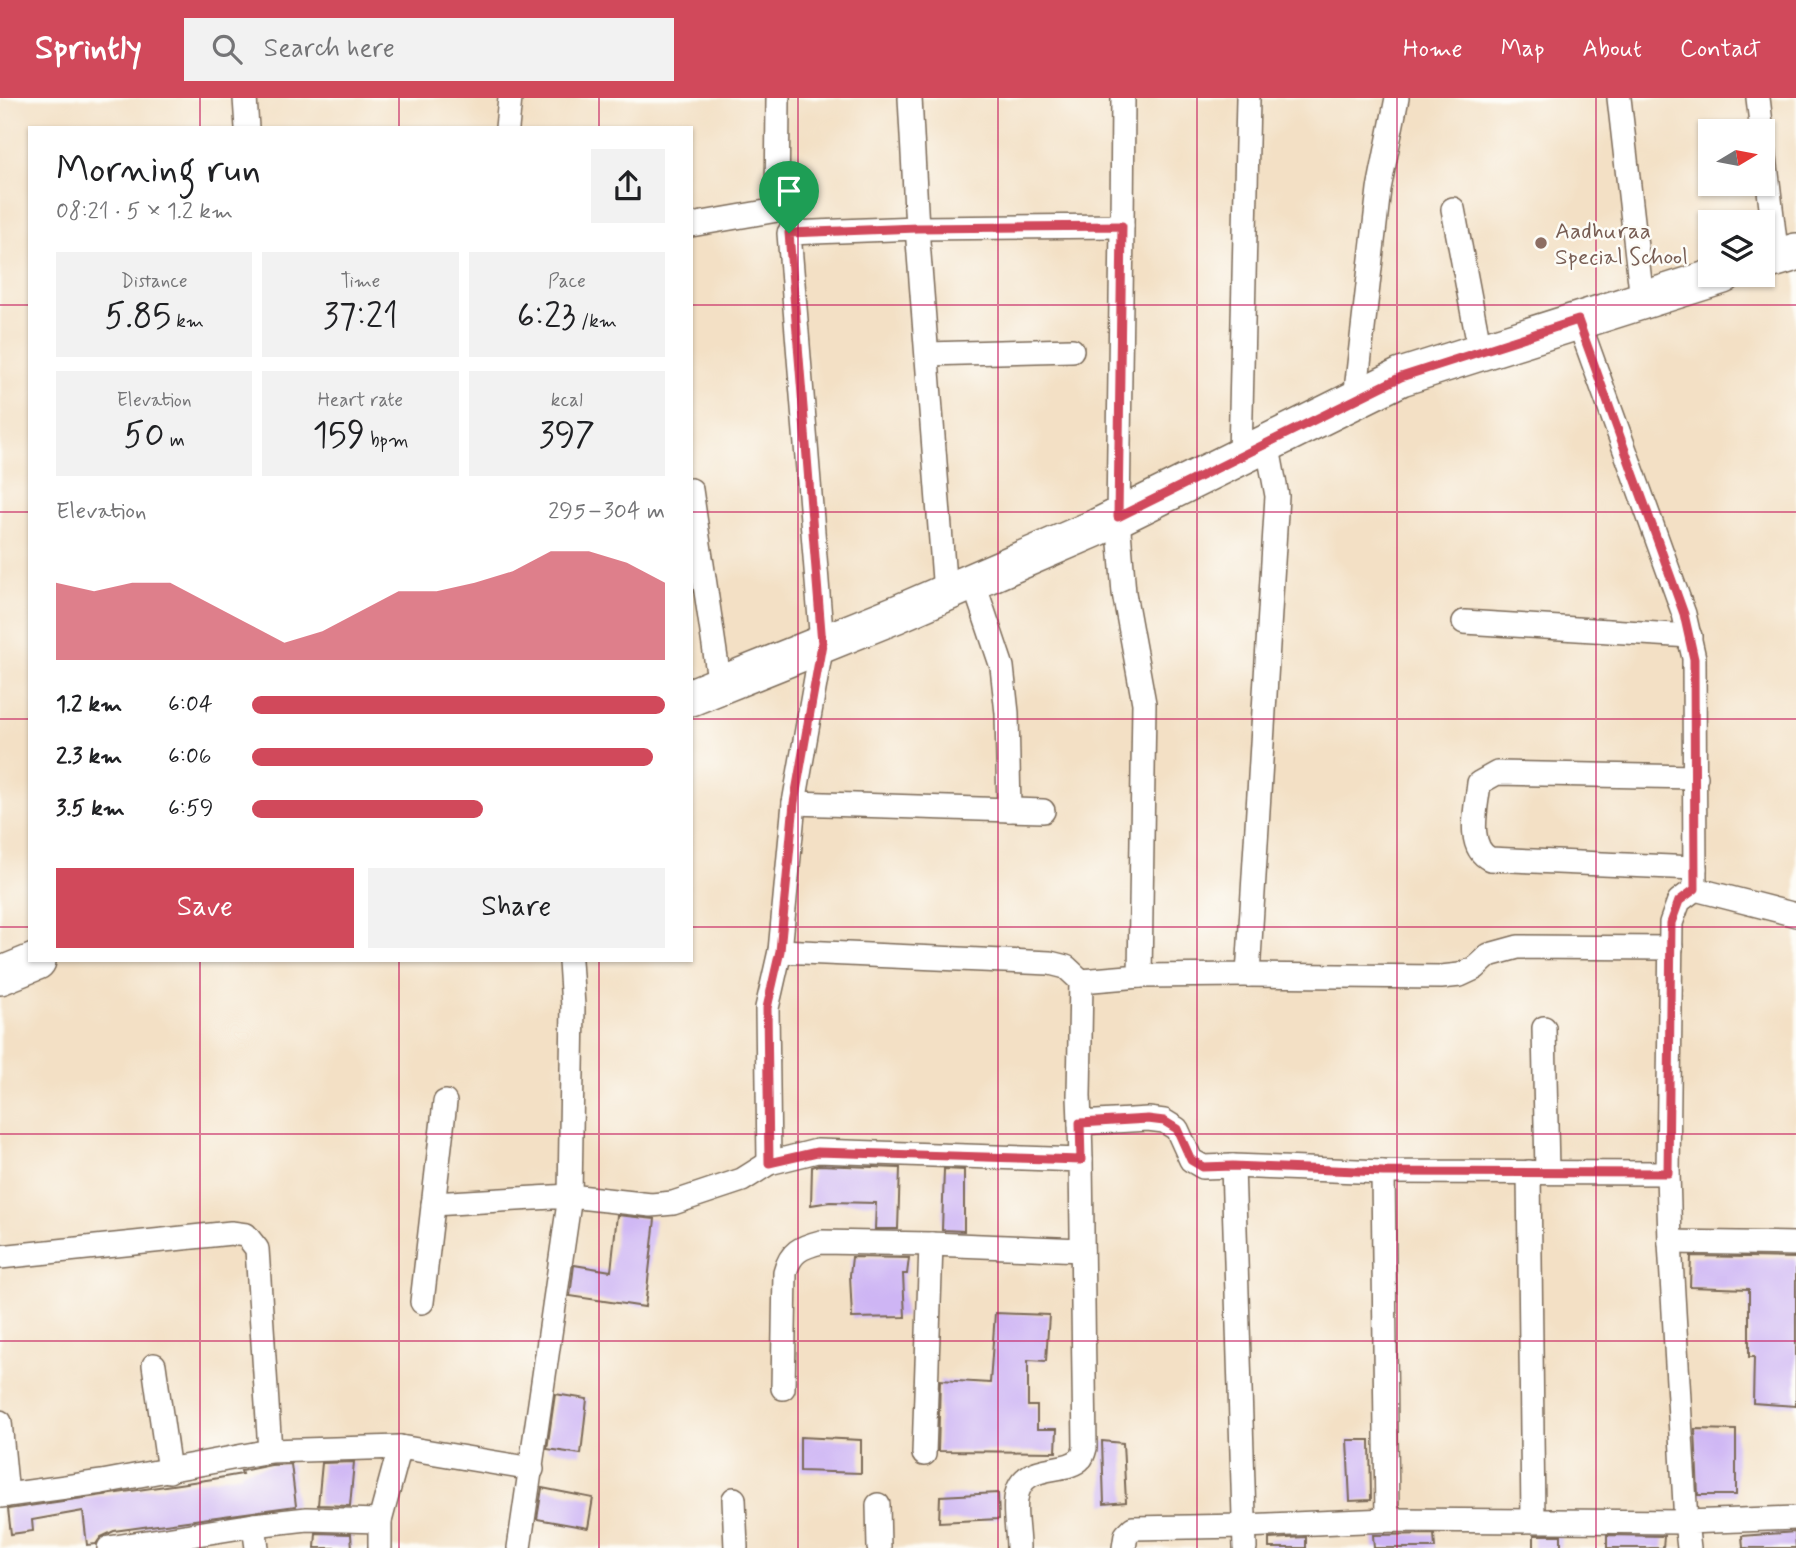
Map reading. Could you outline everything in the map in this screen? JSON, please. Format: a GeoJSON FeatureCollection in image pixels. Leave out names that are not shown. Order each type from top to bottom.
{"type":"FeatureCollection","features":[{"type":"Feature","properties":{"kind":"main road"},"geometry":{"type":"LineString","coordinates":[[714,688],[959,587],[1118,517],[1401,377],[1698,283]]}},
{"type":"Feature","properties":{"kind":"main road"},"geometry":{"type":"LineString","coordinates":[[0,975],[34,962]]}},
{"type":"Feature","properties":{"kind":"street"},"geometry":{"type":"LineString","coordinates":[[245,98],[247,126]]}},
{"type":"Feature","properties":{"kind":"street"},"geometry":{"type":"LineString","coordinates":[[507,126],[510,98]]}},
{"type":"Feature","properties":{"kind":"street"},"geometry":{"type":"LineString","coordinates":[[769,1163],[767,1008],[780,951],[807,650],[789,233],[777,210],[778,98]]}},
{"type":"Feature","properties":{"kind":"street"},"geometry":{"type":"LineString","coordinates":[[910,98],[917,228],[928,354],[959,587],[1002,667],[1007,713],[1009,810]]}},
{"type":"Feature","properties":{"kind":"street"},"geometry":{"type":"LineString","coordinates":[[1123,98],[1118,517],[1124,593],[1144,703],[1140,976]]}},
{"type":"Feature","properties":{"kind":"street"},"geometry":{"type":"LineString","coordinates":[[1248,98],[1253,450],[1277,496],[1248,975]]}},
{"type":"Feature","properties":{"kind":"street"},"geometry":{"type":"LineString","coordinates":[[1355,399],[1378,189],[1396,98]]}},
{"type":"Feature","properties":{"kind":"street"},"geometry":{"type":"LineString","coordinates":[[1619,98],[1642,300]]}},
{"type":"Feature","properties":{"kind":"street"},"geometry":{"type":"LineString","coordinates":[[1758,98],[1778,257]]}},
{"type":"Feature","properties":{"kind":"street"},"geometry":{"type":"LineString","coordinates":[[1453,209],[1480,351]]}},
{"type":"Feature","properties":{"kind":"street"},"geometry":{"type":"LineString","coordinates":[[693,225],[777,210]]}},
{"type":"Feature","properties":{"kind":"street"},"geometry":{"type":"LineString","coordinates":[[789,233],[917,228],[1122,226]]}},
{"type":"Feature","properties":{"kind":"street"},"geometry":{"type":"LineString","coordinates":[[1578,320],[1684,614],[1694,659],[1695,879],[1679,901],[1671,923],[1668,1173],[1689,1548]]}},
{"type":"Feature","properties":{"kind":"street"},"geometry":{"type":"LineString","coordinates":[[928,354],[1072,351]]}},
{"type":"Feature","properties":{"kind":"street"},"geometry":{"type":"LineString","coordinates":[[693,507],[714,688]]}},
{"type":"Feature","properties":{"kind":"street"},"geometry":{"type":"LineString","coordinates":[[1464,622],[1690,636]]}},
{"type":"Feature","properties":{"kind":"street"},"geometry":{"type":"LineString","coordinates":[[1696,777],[1497,773],[1479,783],[1475,835],[1477,846],[1483,855],[1490,859],[1695,879],[1796,915]]}},
{"type":"Feature","properties":{"kind":"street"},"geometry":{"type":"LineString","coordinates":[[794,803],[1043,811]]}},
{"type":"Feature","properties":{"kind":"street"},"geometry":{"type":"LineString","coordinates":[[780,951],[1050,962],[1066,967],[1081,981],[1140,976],[1441,977],[1460,975],[1475,968],[1489,954],[1517,947],[1671,948]]}},
{"type":"Feature","properties":{"kind":"street"},"geometry":{"type":"LineString","coordinates":[[519,1548],[570,1196],[573,1006],[570,962]]}},
{"type":"Feature","properties":{"kind":"street"},"geometry":{"type":"LineString","coordinates":[[1018,1548],[1016,1497],[1021,1486],[1039,1470],[1071,1465],[1080,1459],[1085,1448],[1079,1096],[1081,981]]}},
{"type":"Feature","properties":{"kind":"street"},"geometry":{"type":"LineString","coordinates":[[1533,1520],[1538,1172],[1544,1028]]}},
{"type":"Feature","properties":{"kind":"street"},"geometry":{"type":"LineString","coordinates":[[422,1302],[445,1102]]}},
{"type":"Feature","properties":{"kind":"street"},"geometry":{"type":"LineString","coordinates":[[1080,1123],[1148,1119],[1164,1121],[1177,1129],[1191,1160],[1203,1167],[1383,1172],[1668,1173]]}},
{"type":"Feature","properties":{"kind":"street"},"geometry":{"type":"LineString","coordinates":[[433,1204],[570,1196],[651,1205],[673,1203],[742,1180],[769,1163],[817,1152],[1081,1160]]}},
{"type":"Feature","properties":{"kind":"street"},"geometry":{"type":"LineString","coordinates":[[1233,1166],[1245,1537]]}},
{"type":"Feature","properties":{"kind":"street"},"geometry":{"type":"LineString","coordinates":[[1383,1172],[1387,1520]]}},
{"type":"Feature","properties":{"kind":"street"},"geometry":{"type":"LineString","coordinates":[[0,1257],[231,1233],[246,1235],[257,1249],[270,1451]]}},
{"type":"Feature","properties":{"kind":"street"},"geometry":{"type":"LineString","coordinates":[[783,1388],[785,1273],[788,1261],[795,1252],[807,1246],[821,1242],[1082,1250]]}},
{"type":"Feature","properties":{"kind":"street"},"geometry":{"type":"LineString","coordinates":[[1670,1242],[1796,1244]]}},
{"type":"Feature","properties":{"kind":"street"},"geometry":{"type":"LineString","coordinates":[[925,1454],[931,1244]]}},
{"type":"Feature","properties":{"kind":"street"},"geometry":{"type":"LineString","coordinates":[[154,1365],[169,1471]]}},
{"type":"Feature","properties":{"kind":"street"},"geometry":{"type":"LineString","coordinates":[[0,1422],[4,1495],[169,1471],[270,1451],[400,1447],[532,1468]]}},
{"type":"Feature","properties":{"kind":"street"},"geometry":{"type":"LineString","coordinates":[[380,1548],[380,1521],[400,1447]]}},
{"type":"Feature","properties":{"kind":"street"},"geometry":{"type":"LineString","coordinates":[[734,1499],[736,1548]]}},
{"type":"Feature","properties":{"kind":"street"},"geometry":{"type":"LineString","coordinates":[[878,1505],[879,1548]]}},
{"type":"Feature","properties":{"kind":"street"},"geometry":{"type":"LineString","coordinates":[[1124,1548],[1126,1535],[1133,1528],[1245,1537],[1387,1520],[1686,1522],[1796,1518]]}},
{"type":"Feature","properties":{"kind":"street"},"geometry":{"type":"LineString","coordinates":[[109,1548],[155,1544],[254,1525],[307,1519],[380,1521]]}},
{"type":"Feature","properties":{"kind":"street"},"geometry":{"type":"LineString","coordinates":[[254,1525],[257,1548]]}},
{"type":"Feature","properties":{"kind":"building"},"geometry":{"type":"Polygon","coordinates":[[[812,1167],[900,1168],[898,1229],[875,1229],[876,1203],[830,1202],[811,1205],[812,1167]]]}},
{"type":"Feature","properties":{"kind":"building"},"geometry":{"type":"Polygon","coordinates":[[[944,1169],[964,1170],[964,1231],[942,1230],[944,1169]]]}},
{"type":"Feature","properties":{"kind":"building"},"geometry":{"type":"Polygon","coordinates":[[[617,1215],[655,1219],[645,1307],[570,1296],[574,1265],[611,1271],[617,1215]]]}},
{"type":"Feature","properties":{"kind":"building"},"geometry":{"type":"Polygon","coordinates":[[[1691,1256],[1796,1258],[1796,1406],[1753,1403],[1754,1357],[1749,1357],[1749,1289],[1690,1287],[1691,1256]]]}},
{"type":"Feature","properties":{"kind":"building"},"geometry":{"type":"Polygon","coordinates":[[[852,1257],[909,1258],[907,1274],[903,1274],[905,1317],[852,1318],[852,1257]]]}},
{"type":"Feature","properties":{"kind":"building"},"geometry":{"type":"Polygon","coordinates":[[[995,1313],[1049,1315],[1046,1361],[1028,1360],[1028,1406],[1037,1406],[1037,1429],[1057,1429],[1056,1452],[938,1451],[940,1380],[990,1383],[995,1313]]]}},
{"type":"Feature","properties":{"kind":"building"},"geometry":{"type":"Polygon","coordinates":[[[555,1394],[587,1399],[581,1454],[547,1449],[555,1394]]]}},
{"type":"Feature","properties":{"kind":"building"},"geometry":{"type":"Polygon","coordinates":[[[1695,1429],[1736,1430],[1736,1495],[1698,1495],[1695,1429]]]}},
{"type":"Feature","properties":{"kind":"building"},"geometry":{"type":"Polygon","coordinates":[[[800,1437],[861,1440],[861,1473],[800,1471],[800,1437]]]}},
{"type":"Feature","properties":{"kind":"building"},"geometry":{"type":"Polygon","coordinates":[[[1347,1440],[1370,1440],[1371,1500],[1350,1501],[1347,1440]]]}},
{"type":"Feature","properties":{"kind":"building"},"geometry":{"type":"Polygon","coordinates":[[[1102,1441],[1123,1443],[1126,1502],[1104,1504],[1102,1441]]]}},
{"type":"Feature","properties":{"kind":"building"},"geometry":{"type":"Polygon","coordinates":[[[354,1462],[350,1506],[318,1505],[322,1463],[354,1462]]]}},
{"type":"Feature","properties":{"kind":"building"},"geometry":{"type":"Polygon","coordinates":[[[291,1464],[296,1506],[114,1531],[101,1537],[96,1544],[87,1545],[83,1511],[32,1520],[33,1531],[11,1534],[8,1509],[213,1479],[271,1465],[291,1464]]]}},
{"type":"Feature","properties":{"kind":"building"},"geometry":{"type":"Polygon","coordinates":[[[542,1488],[593,1498],[588,1528],[537,1519],[542,1488]]]}},
{"type":"Feature","properties":{"kind":"building"},"geometry":{"type":"Polygon","coordinates":[[[998,1493],[999,1519],[939,1522],[940,1496],[998,1493]]]}},
{"type":"Feature","properties":{"kind":"building"},"geometry":{"type":"Polygon","coordinates":[[[1795,1532],[1796,1548],[1743,1548],[1742,1536],[1795,1532]]]}},
{"type":"Feature","properties":{"kind":"building"},"geometry":{"type":"Polygon","coordinates":[[[316,1533],[351,1534],[352,1548],[315,1548],[316,1533]]]}},
{"type":"Feature","properties":{"kind":"building"},"geometry":{"type":"Polygon","coordinates":[[[1434,1534],[1435,1548],[1374,1548],[1373,1535],[1434,1534]]]}},
{"type":"Feature","properties":{"kind":"building"},"geometry":{"type":"Polygon","coordinates":[[[1534,1535],[1561,1535],[1561,1548],[1534,1548],[1534,1535]]]}},
{"type":"Feature","properties":{"kind":"building"},"geometry":{"type":"Polygon","coordinates":[[[1607,1535],[1664,1536],[1663,1548],[1607,1548],[1607,1535]]]}},
{"type":"Feature","properties":{"kind":"building"},"geometry":{"type":"Polygon","coordinates":[[[1306,1537],[1306,1548],[1269,1548],[1269,1539],[1306,1537]]]}},
{"type":"Feature","properties":{"kind":"place","name":"Aadhuraa Special School"},"geometry":{"type":"Point","coordinates":[1541,243]}},
{"type":"Feature","properties":{"kind":"route"},"geometry":{"type":"LineString","coordinates":[[1122,226],[1118,517],[1401,377],[1578,320],[1684,614],[1694,659],[1695,889],[1679,901],[1671,923],[1668,1173],[1383,1172],[1203,1167],[1191,1160],[1177,1129],[1164,1121],[1148,1119],[1080,1123],[1081,1160],[817,1152],[769,1163],[767,1008],[780,951],[794,803],[822,644],[789,233],[917,228],[1122,226]]}}]}
